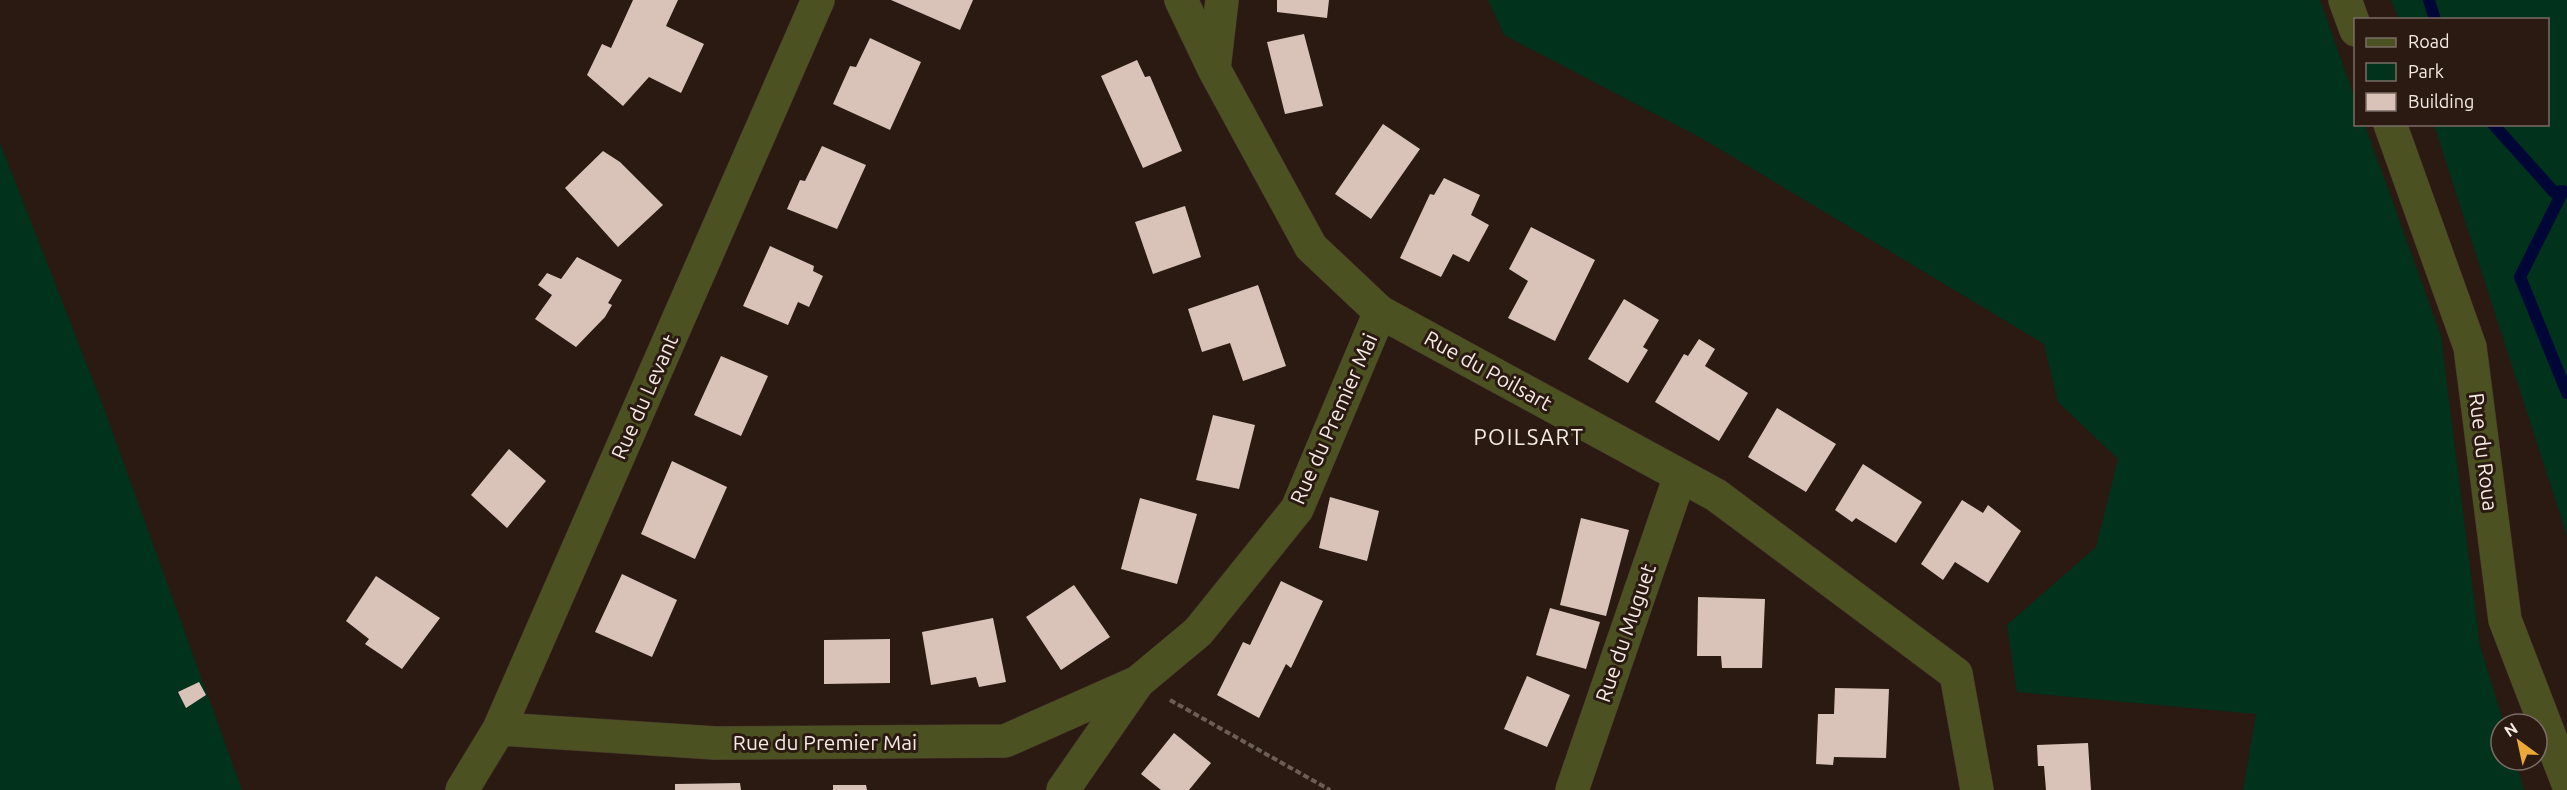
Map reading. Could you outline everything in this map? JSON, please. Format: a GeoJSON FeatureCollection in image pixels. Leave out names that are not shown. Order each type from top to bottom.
{"type":"FeatureCollection","features":[{"type":"Feature","properties":{"kind":"street","name":"Rue du Levant"},"geometry":{"type":"LineString","coordinates":[[462,790],[499,729],[818,0]]}},
{"type":"Feature","properties":{"kind":"street","name":"Rue du Poilsart"},"geometry":{"type":"LineString","coordinates":[[1181,0],[1214,69],[1311,247],[1380,312],[1716,495],[1956,674],[1977,790]]}},
{"type":"Feature","properties":{"kind":"street"},"geometry":{"type":"LineString","coordinates":[[1214,69],[1222,0]]}},
{"type":"Feature","properties":{"kind":"street"},"geometry":{"type":"LineString","coordinates":[[2345,0],[2354,27]]}},
{"type":"Feature","properties":{"kind":"street","name":"Rue du Roua"},"geometry":{"type":"LineString","coordinates":[[2391,126],[2470,347],[2505,620],[2567,781]]}},
{"type":"Feature","properties":{"kind":"street","name":"Rue du Premier Mai"},"geometry":{"type":"LineString","coordinates":[[1063,790],[1138,682],[1198,632],[1296,508],[1380,312]]}},
{"type":"Feature","properties":{"kind":"street","name":"Rue du Muguet"},"geometry":{"type":"LineString","coordinates":[[1572,790],[1680,476]]}},
{"type":"Feature","properties":{"kind":"street","name":"Rue du Premier Mai"},"geometry":{"type":"LineString","coordinates":[[499,729],[715,743],[1005,741],[1138,682]]}},
{"type":"Feature","properties":{"kind":"path"},"geometry":{"type":"LineString","coordinates":[[1138,682],[1330,790]]}},
{"type":"Feature","properties":{"kind":"green space"},"geometry":{"type":"Polygon","coordinates":[[[1488,0],[2320,0],[2354,96],[2354,126],[2365,126],[2441,336],[2480,646],[2500,712],[2489,712],[2489,772],[2519,772],[2524,790],[2243,790],[2256,714],[2017,692],[2007,625],[2096,547],[2118,459],[2058,402],[2044,344],[1703,139],[1504,35],[1488,0]]]}},
{"type":"Feature","properties":{"kind":"green space"},"geometry":{"type":"Polygon","coordinates":[[[2391,0],[2567,0],[2567,536],[2434,126],[2549,126],[2549,18],[2399,18],[2391,0]]]}},
{"type":"Feature","properties":{"kind":"green space"},"geometry":{"type":"Polygon","coordinates":[[[0,143],[102,403],[242,790],[0,790],[0,143]]]}},
{"type":"Feature","properties":{"kind":"building"},"geometry":{"type":"Polygon","coordinates":[[[633,0],[678,0],[666,26],[704,44],[681,93],[649,77],[623,106],[587,75],[602,44],[611,48],[633,0]]]}},
{"type":"Feature","properties":{"kind":"building"},"geometry":{"type":"Polygon","coordinates":[[[891,0],[973,0],[960,30],[891,0]]]}},
{"type":"Feature","properties":{"kind":"building"},"geometry":{"type":"Polygon","coordinates":[[[1277,0],[1329,0],[1327,18],[1277,12],[1277,0]]]}},
{"type":"Feature","properties":{"kind":"building"},"geometry":{"type":"Polygon","coordinates":[[[1304,34],[1323,106],[1285,114],[1267,42],[1304,34]]]}},
{"type":"Feature","properties":{"kind":"building"},"geometry":{"type":"Polygon","coordinates":[[[870,38],[921,62],[890,130],[833,104],[850,66],[856,67],[870,38]]]}},
{"type":"Feature","properties":{"kind":"building"},"geometry":{"type":"Polygon","coordinates":[[[1137,60],[1145,77],[1150,76],[1182,151],[1143,168],[1101,76],[1137,60]]]}},
{"type":"Feature","properties":{"kind":"building"},"geometry":{"type":"Polygon","coordinates":[[[1383,124],[1420,149],[1371,219],[1335,194],[1383,124]]]}},
{"type":"Feature","properties":{"kind":"building"},"geometry":{"type":"Polygon","coordinates":[[[822,146],[866,165],[837,229],[787,209],[800,180],[805,181],[822,146]]]}},
{"type":"Feature","properties":{"kind":"building"},"geometry":{"type":"Polygon","coordinates":[[[603,151],[620,162],[663,205],[618,247],[565,188],[603,151]]]}},
{"type":"Feature","properties":{"kind":"building"},"geometry":{"type":"Polygon","coordinates":[[[1444,178],[1480,195],[1471,215],[1489,225],[1469,262],[1453,254],[1441,277],[1400,258],[1430,194],[1434,195],[1444,178]]]}},
{"type":"Feature","properties":{"kind":"building"},"geometry":{"type":"Polygon","coordinates":[[[1185,206],[1201,257],[1153,274],[1135,222],[1185,206]]]}},
{"type":"Feature","properties":{"kind":"building"},"geometry":{"type":"Polygon","coordinates":[[[1531,227],[1595,260],[1555,341],[1508,318],[1528,281],[1509,269],[1531,227]]]}},
{"type":"Feature","properties":{"kind":"building"},"geometry":{"type":"Polygon","coordinates":[[[770,246],[814,266],[813,271],[823,276],[809,307],[798,302],[788,325],[743,306],[770,246]]]}},
{"type":"Feature","properties":{"kind":"building"},"geometry":{"type":"Polygon","coordinates":[[[577,257],[622,280],[608,303],[612,305],[605,317],[576,347],[535,319],[552,295],[538,285],[547,273],[561,279],[577,257]]]}},
{"type":"Feature","properties":{"kind":"building"},"geometry":{"type":"Polygon","coordinates":[[[1258,285],[1286,366],[1243,381],[1230,343],[1202,352],[1188,309],[1258,285]]]}},
{"type":"Feature","properties":{"kind":"building"},"geometry":{"type":"Polygon","coordinates":[[[1624,299],[1659,320],[1643,347],[1648,350],[1628,383],[1588,359],[1624,299]]]}},
{"type":"Feature","properties":{"kind":"building"},"geometry":{"type":"Polygon","coordinates":[[[1699,339],[1715,349],[1705,366],[1748,393],[1719,441],[1655,402],[1684,354],[1688,356],[1699,339]]]}},
{"type":"Feature","properties":{"kind":"building"},"geometry":{"type":"Polygon","coordinates":[[[721,356],[768,376],[741,436],[694,415],[721,356]]]}},
{"type":"Feature","properties":{"kind":"building"},"geometry":{"type":"Polygon","coordinates":[[[1777,408],[1836,444],[1806,492],[1748,457],[1777,408]]]}},
{"type":"Feature","properties":{"kind":"building"},"geometry":{"type":"Polygon","coordinates":[[[1213,415],[1255,425],[1239,489],[1196,480],[1213,415]]]}},
{"type":"Feature","properties":{"kind":"building"},"geometry":{"type":"Polygon","coordinates":[[[509,449],[546,481],[507,528],[471,495],[509,449]]]}},
{"type":"Feature","properties":{"kind":"building"},"geometry":{"type":"Polygon","coordinates":[[[672,461],[727,487],[695,559],[641,534],[672,461]]]}},
{"type":"Feature","properties":{"kind":"building"},"geometry":{"type":"Polygon","coordinates":[[[1863,464],[1922,502],[1896,543],[1856,518],[1852,522],[1835,510],[1863,464]]]}},
{"type":"Feature","properties":{"kind":"building"},"geometry":{"type":"Polygon","coordinates":[[[1330,497],[1379,511],[1367,561],[1319,548],[1330,497]]]}},
{"type":"Feature","properties":{"kind":"building"},"geometry":{"type":"Polygon","coordinates":[[[1140,498],[1197,514],[1177,584],[1121,569],[1140,498]]]}},
{"type":"Feature","properties":{"kind":"building"},"geometry":{"type":"Polygon","coordinates":[[[1962,500],[1983,513],[1988,505],[2021,531],[1988,583],[1955,562],[1943,580],[1921,564],[1962,500]]]}},
{"type":"Feature","properties":{"kind":"building"},"geometry":{"type":"Polygon","coordinates":[[[1581,518],[1629,530],[1606,616],[1560,605],[1581,518]]]}},
{"type":"Feature","properties":{"kind":"building"},"geometry":{"type":"Polygon","coordinates":[[[622,574],[677,600],[652,657],[595,632],[622,574]]]}},
{"type":"Feature","properties":{"kind":"building"},"geometry":{"type":"Polygon","coordinates":[[[376,576],[440,618],[402,669],[365,644],[369,639],[346,621],[376,576]]]}},
{"type":"Feature","properties":{"kind":"building"},"geometry":{"type":"Polygon","coordinates":[[[1281,581],[1323,601],[1291,668],[1286,664],[1259,718],[1217,695],[1243,642],[1250,645],[1281,581]]]}},
{"type":"Feature","properties":{"kind":"building"},"geometry":{"type":"Polygon","coordinates":[[[1074,585],[1110,637],[1061,670],[1026,617],[1074,585]]]}},
{"type":"Feature","properties":{"kind":"building"},"geometry":{"type":"Polygon","coordinates":[[[1698,597],[1765,599],[1762,668],[1722,668],[1721,656],[1697,656],[1698,597]]]}},
{"type":"Feature","properties":{"kind":"building"},"geometry":{"type":"Polygon","coordinates":[[[1550,608],[1600,622],[1586,669],[1536,655],[1550,608]]]}},
{"type":"Feature","properties":{"kind":"building"},"geometry":{"type":"Polygon","coordinates":[[[993,618],[1006,682],[979,687],[976,677],[931,685],[922,632],[993,618]]]}},
{"type":"Feature","properties":{"kind":"building"},"geometry":{"type":"Polygon","coordinates":[[[890,639],[890,683],[824,684],[824,640],[890,639]]]}},
{"type":"Feature","properties":{"kind":"building"},"geometry":{"type":"Polygon","coordinates":[[[1527,676],[1570,695],[1547,747],[1504,729],[1527,676]]]}},
{"type":"Feature","properties":{"kind":"building"},"geometry":{"type":"Polygon","coordinates":[[[199,682],[206,695],[186,708],[178,692],[199,682]]]}},
{"type":"Feature","properties":{"kind":"building"},"geometry":{"type":"Polygon","coordinates":[[[1835,688],[1889,689],[1886,758],[1834,757],[1833,765],[1816,764],[1818,714],[1834,714],[1835,688]]]}},
{"type":"Feature","properties":{"kind":"building"},"geometry":{"type":"Polygon","coordinates":[[[1174,733],[1211,763],[1189,790],[1161,790],[1141,774],[1174,733]]]}},
{"type":"Feature","properties":{"kind":"building"},"geometry":{"type":"Polygon","coordinates":[[[2088,743],[2091,790],[2046,790],[2044,766],[2038,766],[2037,745],[2088,743]]]}},
{"type":"Feature","properties":{"kind":"building"},"geometry":{"type":"Polygon","coordinates":[[[740,783],[741,790],[675,790],[675,784],[740,783]]]}},
{"type":"Feature","properties":{"kind":"building"},"geometry":{"type":"Polygon","coordinates":[[[833,785],[866,785],[867,790],[833,790],[833,785]]]}},
{"type":"Feature","properties":{"kind":"waterway"},"geometry":{"type":"LineString","coordinates":[[2429,0],[2434,18]]}},
{"type":"Feature","properties":{"kind":"waterway"},"geometry":{"type":"LineString","coordinates":[[2495,126],[2554,192],[2563,191],[2520,277],[2567,393]]}},
{"type":"Feature","properties":{"kind":"district","name":"POILSART"},"geometry":{"type":"Point","coordinates":[1529,437]}}]}
